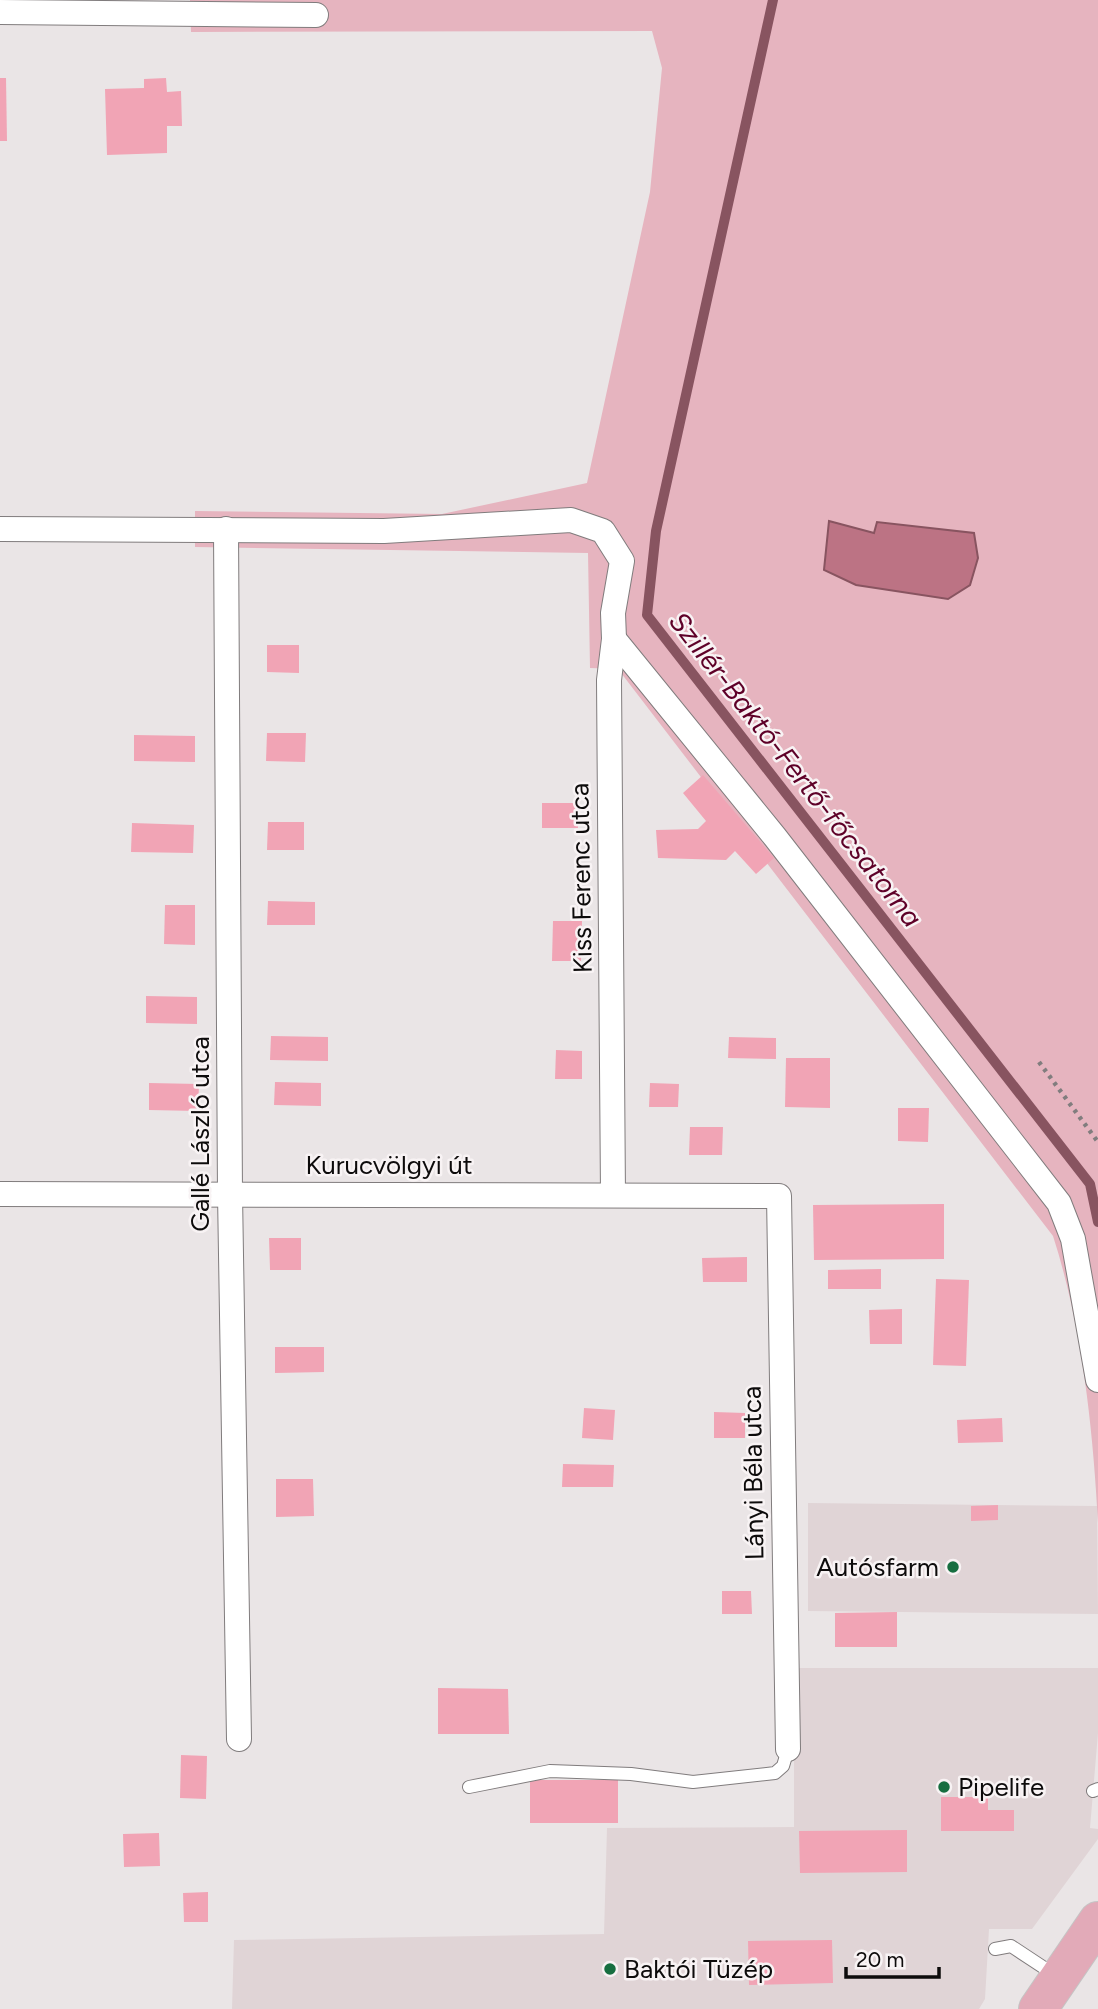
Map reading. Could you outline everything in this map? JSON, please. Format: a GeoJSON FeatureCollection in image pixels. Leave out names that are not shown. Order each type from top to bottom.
{"type":"FeatureCollection","features":[{"type":"Feature","properties":{"kind":"main road"},"geometry":{"type":"LineString","coordinates":[[1038,2009],[1098,1921]]}},
{"type":"Feature","properties":{"kind":"street"},"geometry":{"type":"LineString","coordinates":[[0,12],[316,15]]}},
{"type":"Feature","properties":{"kind":"street","name":"Kiss Ferenc utca"},"geometry":{"type":"LineString","coordinates":[[226,529],[384,531],[571,520],[603,531],[622,561],[613,612],[614,639],[608,680],[613,1195]]}},
{"type":"Feature","properties":{"kind":"street"},"geometry":{"type":"LineString","coordinates":[[0,529],[226,529]]}},
{"type":"Feature","properties":{"kind":"street","name":"Gallé László utca"},"geometry":{"type":"LineString","coordinates":[[226,529],[230,1194],[239,1739]]}},
{"type":"Feature","properties":{"kind":"street"},"geometry":{"type":"LineString","coordinates":[[614,639],[775,836],[1059,1203],[1073,1238],[1098,1380]]}},
{"type":"Feature","properties":{"kind":"street","name":"Kurucvölgyi út"},"geometry":{"type":"LineString","coordinates":[[0,1194],[779,1196]]}},
{"type":"Feature","properties":{"kind":"street","name":"Lányi Béla utca"},"geometry":{"type":"LineString","coordinates":[[779,1196],[788,1749]]}},
{"type":"Feature","properties":{"kind":"lane"},"geometry":{"type":"LineString","coordinates":[[469,1787],[550,1771],[631,1774],[694,1782],[775,1773],[783,1766],[788,1749]]}},
{"type":"Feature","properties":{"kind":"lane"},"geometry":{"type":"LineString","coordinates":[[1004,1934],[1014,1948],[1059,1977]]}},
{"type":"Feature","properties":{"kind":"lane"},"geometry":{"type":"LineString","coordinates":[[995,1948],[1014,1948]]}},
{"type":"Feature","properties":{"kind":"path"},"geometry":{"type":"LineString","coordinates":[[1039,1062],[1098,1142]]}},
{"type":"Feature","properties":{"kind":"shaded area"},"geometry":{"type":"Polygon","coordinates":[[[190,0],[1098,0],[1098,1523],[1093,1451],[1079,1341],[1053,1236],[618,669],[590,668],[588,553],[195,547],[195,511],[442,514],[587,483],[650,192],[662,68],[652,31],[191,32],[190,0]]]}},
{"type":"Feature","properties":{"kind":"shaded area"},"geometry":{"type":"Polygon","coordinates":[[[829,521],[874,533],[877,522],[974,533],[978,558],[970,585],[948,599],[856,585],[824,570],[829,521]]]}},
{"type":"Feature","properties":{"kind":"shaded area","name":"Autósfarm"},"geometry":{"type":"Polygon","coordinates":[[[808,1503],[1097,1506],[1098,1614],[808,1611],[808,1503]]]}},
{"type":"Feature","properties":{"kind":"shaded area","name":"Pipelife"},"geometry":{"type":"Polygon","coordinates":[[[794,1668],[1098,1668],[1098,1733],[1090,1828],[1098,1829],[1098,1839],[1032,1929],[989,1929],[985,1999],[979,2009],[232,2009],[234,1940],[604,1934],[607,1828],[794,1827],[794,1668]]]}},
{"type":"Feature","properties":{"kind":"building"},"geometry":{"type":"Polygon","coordinates":[[[0,78],[6,78],[7,141],[0,141],[0,78]]]}},
{"type":"Feature","properties":{"kind":"building"},"geometry":{"type":"Polygon","coordinates":[[[166,78],[167,92],[181,91],[182,126],[167,126],[167,153],[107,155],[105,89],[144,88],[144,79],[166,78]]]}},
{"type":"Feature","properties":{"kind":"building"},"geometry":{"type":"Polygon","coordinates":[[[267,645],[299,645],[299,673],[267,672],[267,645]]]}},
{"type":"Feature","properties":{"kind":"building"},"geometry":{"type":"Polygon","coordinates":[[[267,733],[306,733],[305,762],[266,761],[267,733]]]}},
{"type":"Feature","properties":{"kind":"building"},"geometry":{"type":"Polygon","coordinates":[[[134,735],[195,736],[195,762],[134,761],[134,735]]]}},
{"type":"Feature","properties":{"kind":"building"},"geometry":{"type":"Polygon","coordinates":[[[703,775],[774,858],[756,874],[735,851],[726,860],[658,858],[656,830],[698,829],[706,821],[683,793],[703,775]]]}},
{"type":"Feature","properties":{"kind":"building"},"geometry":{"type":"Polygon","coordinates":[[[542,803],[578,803],[578,828],[542,828],[542,803]]]}},
{"type":"Feature","properties":{"kind":"building"},"geometry":{"type":"Polygon","coordinates":[[[268,822],[304,822],[304,850],[267,850],[268,822]]]}},
{"type":"Feature","properties":{"kind":"building"},"geometry":{"type":"Polygon","coordinates":[[[132,823],[194,825],[193,853],[131,852],[132,823]]]}},
{"type":"Feature","properties":{"kind":"building"},"geometry":{"type":"Polygon","coordinates":[[[268,901],[315,902],[315,925],[267,925],[268,901]]]}},
{"type":"Feature","properties":{"kind":"building"},"geometry":{"type":"Polygon","coordinates":[[[165,905],[195,905],[195,945],[164,944],[165,905]]]}},
{"type":"Feature","properties":{"kind":"building"},"geometry":{"type":"Polygon","coordinates":[[[553,921],[582,921],[581,961],[552,961],[553,921]]]}},
{"type":"Feature","properties":{"kind":"building"},"geometry":{"type":"Polygon","coordinates":[[[146,996],[197,997],[197,1024],[146,1023],[146,996]]]}},
{"type":"Feature","properties":{"kind":"building"},"geometry":{"type":"Polygon","coordinates":[[[271,1036],[328,1037],[328,1061],[270,1060],[271,1036]]]}},
{"type":"Feature","properties":{"kind":"building"},"geometry":{"type":"Polygon","coordinates":[[[729,1037],[776,1038],[776,1059],[728,1058],[729,1037]]]}},
{"type":"Feature","properties":{"kind":"building"},"geometry":{"type":"Polygon","coordinates":[[[556,1050],[582,1051],[582,1079],[555,1079],[556,1050]]]}},
{"type":"Feature","properties":{"kind":"building"},"geometry":{"type":"Polygon","coordinates":[[[786,1058],[830,1058],[830,1108],[785,1107],[786,1058]]]}},
{"type":"Feature","properties":{"kind":"building"},"geometry":{"type":"Polygon","coordinates":[[[275,1082],[321,1083],[321,1106],[274,1105],[275,1082]]]}},
{"type":"Feature","properties":{"kind":"building"},"geometry":{"type":"Polygon","coordinates":[[[149,1083],[199,1084],[198,1111],[149,1110],[149,1083]]]}},
{"type":"Feature","properties":{"kind":"building"},"geometry":{"type":"Polygon","coordinates":[[[650,1083],[679,1084],[678,1107],[649,1107],[650,1083]]]}},
{"type":"Feature","properties":{"kind":"building"},"geometry":{"type":"Polygon","coordinates":[[[898,1108],[929,1108],[928,1142],[898,1141],[898,1108]]]}},
{"type":"Feature","properties":{"kind":"building"},"geometry":{"type":"Polygon","coordinates":[[[690,1127],[723,1127],[722,1155],[689,1155],[690,1127]]]}},
{"type":"Feature","properties":{"kind":"building"},"geometry":{"type":"Polygon","coordinates":[[[944,1204],[944,1259],[814,1260],[813,1205],[944,1204]]]}},
{"type":"Feature","properties":{"kind":"building"},"geometry":{"type":"Polygon","coordinates":[[[269,1238],[301,1238],[301,1270],[270,1270],[269,1238]]]}},
{"type":"Feature","properties":{"kind":"building"},"geometry":{"type":"Polygon","coordinates":[[[747,1257],[747,1282],[703,1282],[702,1258],[747,1257]]]}},
{"type":"Feature","properties":{"kind":"building"},"geometry":{"type":"Polygon","coordinates":[[[881,1269],[881,1289],[828,1289],[828,1270],[881,1269]]]}},
{"type":"Feature","properties":{"kind":"building"},"geometry":{"type":"Polygon","coordinates":[[[936,1279],[969,1280],[966,1366],[933,1365],[936,1279]]]}},
{"type":"Feature","properties":{"kind":"building"},"geometry":{"type":"Polygon","coordinates":[[[902,1309],[902,1344],[870,1344],[869,1310],[902,1309]]]}},
{"type":"Feature","properties":{"kind":"building"},"geometry":{"type":"Polygon","coordinates":[[[275,1347],[324,1347],[324,1372],[275,1373],[275,1347]]]}},
{"type":"Feature","properties":{"kind":"building"},"geometry":{"type":"Polygon","coordinates":[[[584,1408],[615,1410],[613,1440],[582,1438],[584,1408]]]}},
{"type":"Feature","properties":{"kind":"building"},"geometry":{"type":"Polygon","coordinates":[[[714,1412],[745,1413],[745,1438],[714,1438],[714,1412]]]}},
{"type":"Feature","properties":{"kind":"building"},"geometry":{"type":"Polygon","coordinates":[[[1002,1418],[1003,1442],[958,1443],[957,1420],[1002,1418]]]}},
{"type":"Feature","properties":{"kind":"building"},"geometry":{"type":"Polygon","coordinates":[[[563,1464],[614,1465],[613,1487],[562,1487],[563,1464]]]}},
{"type":"Feature","properties":{"kind":"building"},"geometry":{"type":"Polygon","coordinates":[[[276,1479],[313,1479],[314,1516],[276,1517],[276,1479]]]}},
{"type":"Feature","properties":{"kind":"building"},"geometry":{"type":"Polygon","coordinates":[[[998,1505],[998,1520],[971,1521],[971,1506],[998,1505]]]}},
{"type":"Feature","properties":{"kind":"building"},"geometry":{"type":"Polygon","coordinates":[[[722,1591],[751,1591],[752,1614],[722,1614],[722,1591]]]}},
{"type":"Feature","properties":{"kind":"building"},"geometry":{"type":"Polygon","coordinates":[[[897,1612],[897,1647],[835,1647],[835,1613],[897,1612]]]}},
{"type":"Feature","properties":{"kind":"building"},"geometry":{"type":"Polygon","coordinates":[[[438,1688],[508,1689],[509,1734],[438,1734],[438,1688]]]}},
{"type":"Feature","properties":{"kind":"building"},"geometry":{"type":"Polygon","coordinates":[[[181,1755],[207,1756],[206,1799],[180,1798],[181,1755]]]}},
{"type":"Feature","properties":{"kind":"building"},"geometry":{"type":"Polygon","coordinates":[[[530,1780],[618,1780],[618,1823],[530,1823],[530,1780]]]}},
{"type":"Feature","properties":{"kind":"building"},"geometry":{"type":"Polygon","coordinates":[[[941,1797],[988,1797],[988,1810],[1014,1810],[1014,1831],[941,1831],[941,1797]]]}},
{"type":"Feature","properties":{"kind":"building"},"geometry":{"type":"Polygon","coordinates":[[[907,1830],[907,1872],[800,1873],[799,1831],[907,1830]]]}},
{"type":"Feature","properties":{"kind":"building"},"geometry":{"type":"Polygon","coordinates":[[[159,1833],[160,1866],[124,1867],[123,1834],[159,1833]]]}},
{"type":"Feature","properties":{"kind":"building"},"geometry":{"type":"Polygon","coordinates":[[[208,1892],[208,1922],[184,1922],[183,1893],[208,1892]]]}},
{"type":"Feature","properties":{"kind":"building"},"geometry":{"type":"Polygon","coordinates":[[[832,1940],[833,1983],[749,1985],[748,1941],[832,1940]]]}},
{"type":"Feature","properties":{"kind":"waterway","name":"Szillér-Baktó-Fertő-főcsatorna"},"geometry":{"type":"LineString","coordinates":[[773,0],[656,531],[647,615],[1090,1184],[1098,1222]]}},
{"type":"Feature","properties":{"kind":"place","name":"Autósfarm"},"geometry":{"type":"Point","coordinates":[953,1567]}},
{"type":"Feature","properties":{"kind":"place","name":"Pipelife"},"geometry":{"type":"Point","coordinates":[944,1787]}},
{"type":"Feature","properties":{"kind":"place","name":"Baktói Tüzép"},"geometry":{"type":"Point","coordinates":[610,1969]}}]}
